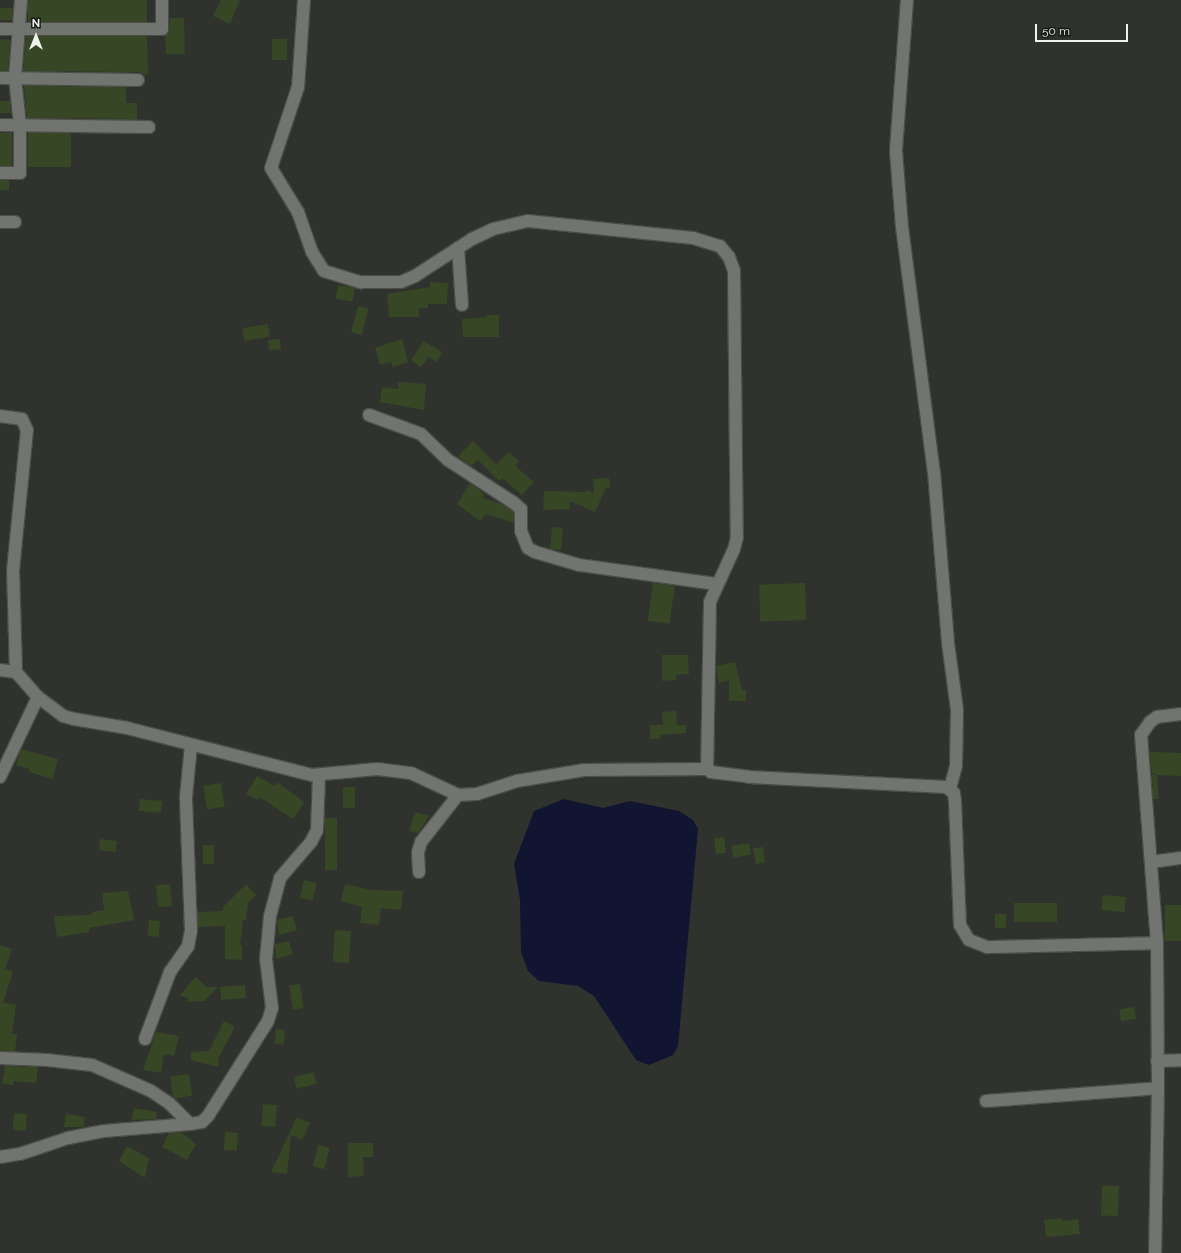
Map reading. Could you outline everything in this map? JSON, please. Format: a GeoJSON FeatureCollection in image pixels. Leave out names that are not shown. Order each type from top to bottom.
{"type":"FeatureCollection","features":[{"type":"Feature","properties":{"kind":"street"},"geometry":{"type":"LineString","coordinates":[[0,173],[20,173],[20,124],[15,78],[21,0]]}},
{"type":"Feature","properties":{"kind":"street"},"geometry":{"type":"LineString","coordinates":[[0,28],[162,29],[162,0]]}},
{"type":"Feature","properties":{"kind":"street"},"geometry":{"type":"LineString","coordinates":[[304,0],[298,87],[272,157],[271,168],[298,212],[317,262],[324,271],[347,279],[381,283],[401,282],[415,276],[458,248],[493,229],[528,221],[548,222],[598,230],[693,238],[720,246],[729,257],[734,271],[737,537],[734,549],[716,584],[710,602],[708,626],[707,769]]}},
{"type":"Feature","properties":{"kind":"street"},"geometry":{"type":"LineString","coordinates":[[907,0],[896,151],[902,227],[934,472],[948,643],[958,710],[956,766],[950,789],[955,801],[960,925],[969,940],[987,947],[1156,943]]}},
{"type":"Feature","properties":{"kind":"street"},"geometry":{"type":"LineString","coordinates":[[0,78],[138,80]]}},
{"type":"Feature","properties":{"kind":"street"},"geometry":{"type":"LineString","coordinates":[[0,125],[20,124],[149,127]]}},
{"type":"Feature","properties":{"kind":"street"},"geometry":{"type":"LineString","coordinates":[[0,222],[15,222]]}},
{"type":"Feature","properties":{"kind":"street"},"geometry":{"type":"LineString","coordinates":[[458,248],[462,305]]}},
{"type":"Feature","properties":{"kind":"street"},"geometry":{"type":"LineString","coordinates":[[370,415],[420,434],[448,460],[514,503],[521,509],[521,531],[526,542],[535,552],[579,565],[716,584]]}},
{"type":"Feature","properties":{"kind":"street"},"geometry":{"type":"LineString","coordinates":[[0,416],[22,419],[27,430],[13,570],[16,672],[38,697],[63,716],[127,728],[320,776],[377,769],[397,770],[422,776],[458,795],[476,794],[517,781],[584,770],[707,769],[710,772],[749,777],[938,785],[950,789]]}},
{"type":"Feature","properties":{"kind":"street"},"geometry":{"type":"LineString","coordinates":[[0,670],[16,672]]}},
{"type":"Feature","properties":{"kind":"street"},"geometry":{"type":"LineString","coordinates":[[0,777],[38,697]]}},
{"type":"Feature","properties":{"kind":"street"},"geometry":{"type":"LineString","coordinates":[[1155,1253],[1158,1088],[1156,943],[1142,735],[1150,722],[1157,717],[1181,714]]}},
{"type":"Feature","properties":{"kind":"street"},"geometry":{"type":"LineString","coordinates":[[145,1039],[170,972],[188,946],[191,930],[186,797],[191,745]]}},
{"type":"Feature","properties":{"kind":"street"},"geometry":{"type":"LineString","coordinates":[[0,1157],[20,1154],[62,1139],[90,1134],[190,1124],[202,1122],[208,1116],[268,1020],[272,1008],[266,959],[270,916],[280,878],[308,847],[317,830],[320,776]]}},
{"type":"Feature","properties":{"kind":"street"},"geometry":{"type":"LineString","coordinates":[[419,872],[418,852],[421,842],[458,795]]}},
{"type":"Feature","properties":{"kind":"street"},"geometry":{"type":"LineString","coordinates":[[1151,862],[1181,858]]}},
{"type":"Feature","properties":{"kind":"street"},"geometry":{"type":"LineString","coordinates":[[0,1058],[47,1060],[92,1065],[151,1091],[170,1104],[190,1124]]}},
{"type":"Feature","properties":{"kind":"street"},"geometry":{"type":"LineString","coordinates":[[1157,1061],[1181,1060]]}},
{"type":"Feature","properties":{"kind":"street"},"geometry":{"type":"LineString","coordinates":[[986,1101],[1158,1088]]}},
{"type":"Feature","properties":{"kind":"water"},"geometry":{"type":"Polygon","coordinates":[[[564,799],[603,808],[630,801],[679,811],[693,820],[698,829],[678,1046],[673,1055],[649,1065],[636,1060],[594,996],[578,986],[539,981],[528,971],[521,952],[520,900],[514,864],[534,811],[564,799]]]}},
{"type":"Feature","properties":{"kind":"building"},"geometry":{"type":"Polygon","coordinates":[[[28,0],[147,0],[147,22],[28,22],[28,0]]]}},
{"type":"Feature","properties":{"kind":"building"},"geometry":{"type":"Polygon","coordinates":[[[221,0],[240,0],[230,24],[213,16],[221,0]]]}},
{"type":"Feature","properties":{"kind":"building"},"geometry":{"type":"Polygon","coordinates":[[[0,8],[13,8],[13,20],[0,20],[0,8]]]}},
{"type":"Feature","properties":{"kind":"building"},"geometry":{"type":"Polygon","coordinates":[[[170,18],[184,18],[185,54],[166,54],[165,36],[169,29],[170,18]]]}},
{"type":"Feature","properties":{"kind":"building"},"geometry":{"type":"Polygon","coordinates":[[[26,36],[147,36],[148,75],[138,72],[23,71],[26,36]]]}},
{"type":"Feature","properties":{"kind":"building"},"geometry":{"type":"Polygon","coordinates":[[[0,39],[10,40],[8,71],[0,71],[0,39]]]}},
{"type":"Feature","properties":{"kind":"building"},"geometry":{"type":"Polygon","coordinates":[[[272,39],[287,39],[287,60],[272,60],[272,39]]]}},
{"type":"Feature","properties":{"kind":"building"},"geometry":{"type":"Polygon","coordinates":[[[24,86],[126,87],[126,103],[137,103],[137,119],[27,118],[24,86]]]}},
{"type":"Feature","properties":{"kind":"building"},"geometry":{"type":"Polygon","coordinates":[[[0,101],[10,101],[10,113],[0,113],[0,101]]]}},
{"type":"Feature","properties":{"kind":"building"},"geometry":{"type":"Polygon","coordinates":[[[0,133],[12,133],[12,166],[0,166],[0,133]]]}},
{"type":"Feature","properties":{"kind":"building"},"geometry":{"type":"Polygon","coordinates":[[[28,133],[71,133],[71,167],[28,167],[28,133]]]}},
{"type":"Feature","properties":{"kind":"building"},"geometry":{"type":"Polygon","coordinates":[[[0,180],[9,180],[9,190],[0,190],[0,180]]]}},
{"type":"Feature","properties":{"kind":"building"},"geometry":{"type":"Polygon","coordinates":[[[430,282],[448,283],[447,304],[428,304],[428,308],[419,308],[419,317],[389,317],[387,294],[430,287],[430,282]]]}},
{"type":"Feature","properties":{"kind":"building"},"geometry":{"type":"Polygon","coordinates":[[[338,285],[355,288],[352,302],[336,299],[338,285]]]}},
{"type":"Feature","properties":{"kind":"building"},"geometry":{"type":"Polygon","coordinates":[[[358,306],[369,309],[362,335],[351,332],[358,306]]]}},
{"type":"Feature","properties":{"kind":"building"},"geometry":{"type":"Polygon","coordinates":[[[487,315],[499,315],[499,337],[463,337],[462,319],[487,317],[487,315]]]}},
{"type":"Feature","properties":{"kind":"building"},"geometry":{"type":"Polygon","coordinates":[[[268,324],[270,337],[244,341],[242,328],[268,324]]]}},
{"type":"Feature","properties":{"kind":"building"},"geometry":{"type":"Polygon","coordinates":[[[280,339],[281,349],[269,350],[268,340],[280,339]]]}},
{"type":"Feature","properties":{"kind":"building"},"geometry":{"type":"Polygon","coordinates":[[[402,339],[408,362],[393,367],[391,362],[380,365],[375,348],[402,339]]]}},
{"type":"Feature","properties":{"kind":"building"},"geometry":{"type":"Polygon","coordinates":[[[424,341],[442,352],[437,362],[429,357],[421,367],[411,360],[424,341]]]}},
{"type":"Feature","properties":{"kind":"building"},"geometry":{"type":"Polygon","coordinates":[[[397,382],[426,384],[424,410],[380,402],[382,387],[399,389],[397,382]]]}},
{"type":"Feature","properties":{"kind":"building"},"geometry":{"type":"Polygon","coordinates":[[[473,441],[496,464],[509,452],[519,461],[515,466],[534,482],[522,495],[502,478],[499,481],[478,460],[471,466],[458,456],[473,441]]]}},
{"type":"Feature","properties":{"kind":"building"},"geometry":{"type":"Polygon","coordinates":[[[609,478],[610,488],[606,488],[595,512],[570,501],[570,509],[543,510],[544,491],[585,492],[586,490],[594,493],[593,479],[609,478]]]}},
{"type":"Feature","properties":{"kind":"building"},"geometry":{"type":"Polygon","coordinates":[[[470,483],[480,490],[484,496],[482,498],[502,504],[514,512],[514,523],[486,514],[480,521],[457,504],[470,483]]]}},
{"type":"Feature","properties":{"kind":"building"},"geometry":{"type":"Polygon","coordinates":[[[552,527],[563,528],[561,550],[550,549],[552,527]]]}},
{"type":"Feature","properties":{"kind":"building"},"geometry":{"type":"Polygon","coordinates":[[[653,583],[675,586],[669,624],[648,621],[653,583]]]}},
{"type":"Feature","properties":{"kind":"building"},"geometry":{"type":"Polygon","coordinates":[[[805,583],[806,620],[760,622],[759,585],[805,583]]]}},
{"type":"Feature","properties":{"kind":"building"},"geometry":{"type":"Polygon","coordinates":[[[662,655],[688,655],[689,674],[676,675],[676,680],[662,681],[662,655]]]}},
{"type":"Feature","properties":{"kind":"building"},"geometry":{"type":"Polygon","coordinates":[[[735,662],[742,690],[746,690],[746,701],[729,701],[729,680],[719,683],[716,666],[735,662]]]}},
{"type":"Feature","properties":{"kind":"building"},"geometry":{"type":"Polygon","coordinates":[[[676,711],[677,725],[686,725],[686,733],[660,735],[660,739],[650,739],[650,725],[663,725],[662,712],[676,711]]]}},
{"type":"Feature","properties":{"kind":"building"},"geometry":{"type":"Polygon","coordinates":[[[21,749],[58,759],[53,779],[29,772],[30,769],[16,765],[21,749]]]}},
{"type":"Feature","properties":{"kind":"building"},"geometry":{"type":"Polygon","coordinates":[[[1150,752],[1181,753],[1181,776],[1152,774],[1150,752]]]}},
{"type":"Feature","properties":{"kind":"building"},"geometry":{"type":"Polygon","coordinates":[[[1152,775],[1157,775],[1159,799],[1153,799],[1152,775]]]}},
{"type":"Feature","properties":{"kind":"building"},"geometry":{"type":"Polygon","coordinates":[[[257,776],[275,786],[277,782],[304,802],[293,819],[260,797],[258,800],[246,794],[257,776]]]}},
{"type":"Feature","properties":{"kind":"building"},"geometry":{"type":"Polygon","coordinates":[[[221,783],[225,807],[207,810],[203,786],[221,783]]]}},
{"type":"Feature","properties":{"kind":"building"},"geometry":{"type":"Polygon","coordinates":[[[343,787],[355,787],[355,808],[343,808],[343,787]]]}},
{"type":"Feature","properties":{"kind":"building"},"geometry":{"type":"Polygon","coordinates":[[[140,799],[162,801],[161,813],[139,811],[140,799]]]}},
{"type":"Feature","properties":{"kind":"building"},"geometry":{"type":"Polygon","coordinates":[[[415,812],[429,816],[418,833],[409,831],[415,812]]]}},
{"type":"Feature","properties":{"kind":"building"},"geometry":{"type":"Polygon","coordinates":[[[325,818],[337,818],[337,870],[325,870],[325,818]]]}},
{"type":"Feature","properties":{"kind":"building"},"geometry":{"type":"Polygon","coordinates":[[[724,837],[726,853],[716,854],[714,838],[724,837]]]}},
{"type":"Feature","properties":{"kind":"building"},"geometry":{"type":"Polygon","coordinates":[[[100,839],[117,841],[116,852],[99,850],[100,839]]]}},
{"type":"Feature","properties":{"kind":"building"},"geometry":{"type":"Polygon","coordinates":[[[749,843],[751,855],[733,858],[731,846],[749,843]]]}},
{"type":"Feature","properties":{"kind":"building"},"geometry":{"type":"Polygon","coordinates":[[[203,845],[214,845],[214,864],[203,864],[203,845]]]}},
{"type":"Feature","properties":{"kind":"building"},"geometry":{"type":"Polygon","coordinates":[[[763,847],[765,862],[756,864],[753,848],[763,847]]]}},
{"type":"Feature","properties":{"kind":"building"},"geometry":{"type":"Polygon","coordinates":[[[304,880],[317,883],[313,900],[300,898],[304,880]]]}},
{"type":"Feature","properties":{"kind":"building"},"geometry":{"type":"Polygon","coordinates":[[[170,884],[172,906],[158,907],[156,885],[170,884]]]}},
{"type":"Feature","properties":{"kind":"building"},"geometry":{"type":"Polygon","coordinates":[[[246,884],[256,895],[248,903],[246,920],[243,920],[240,945],[242,945],[242,960],[225,959],[225,926],[198,927],[198,912],[223,911],[223,907],[246,884]]]}},
{"type":"Feature","properties":{"kind":"building"},"geometry":{"type":"Polygon","coordinates":[[[345,884],[370,890],[403,891],[401,910],[381,908],[379,925],[360,923],[362,907],[341,901],[345,884]]]}},
{"type":"Feature","properties":{"kind":"building"},"geometry":{"type":"Polygon","coordinates":[[[128,891],[134,920],[89,928],[90,932],[57,937],[54,916],[92,915],[91,912],[104,910],[102,893],[128,891]]]}},
{"type":"Feature","properties":{"kind":"building"},"geometry":{"type":"Polygon","coordinates":[[[1103,895],[1126,897],[1125,912],[1102,910],[1103,895]]]}},
{"type":"Feature","properties":{"kind":"building"},"geometry":{"type":"Polygon","coordinates":[[[1014,903],[1057,903],[1057,922],[1014,922],[1014,903]]]}},
{"type":"Feature","properties":{"kind":"building"},"geometry":{"type":"Polygon","coordinates":[[[1165,905],[1181,905],[1181,941],[1165,941],[1165,905]]]}},
{"type":"Feature","properties":{"kind":"building"},"geometry":{"type":"Polygon","coordinates":[[[995,914],[1006,914],[1006,928],[995,928],[995,914]]]}},
{"type":"Feature","properties":{"kind":"building"},"geometry":{"type":"Polygon","coordinates":[[[293,916],[297,930],[279,935],[277,920],[293,916]]]}},
{"type":"Feature","properties":{"kind":"building"},"geometry":{"type":"Polygon","coordinates":[[[149,920],[160,921],[159,937],[148,936],[149,920]]]}},
{"type":"Feature","properties":{"kind":"building"},"geometry":{"type":"Polygon","coordinates":[[[335,930],[351,931],[349,963],[333,962],[335,930]]]}},
{"type":"Feature","properties":{"kind":"building"},"geometry":{"type":"Polygon","coordinates":[[[289,941],[293,954],[276,959],[275,944],[289,941]]]}},
{"type":"Feature","properties":{"kind":"building"},"geometry":{"type":"Polygon","coordinates":[[[0,945],[12,949],[5,969],[13,971],[3,1003],[16,1004],[12,1034],[17,1034],[15,1051],[0,1051],[0,945]]]}},
{"type":"Feature","properties":{"kind":"building"},"geometry":{"type":"Polygon","coordinates":[[[196,977],[207,987],[218,987],[204,1001],[188,1002],[188,997],[179,996],[196,977]]]}},
{"type":"Feature","properties":{"kind":"building"},"geometry":{"type":"Polygon","coordinates":[[[300,984],[304,1008],[293,1009],[289,986],[300,984]]]}},
{"type":"Feature","properties":{"kind":"building"},"geometry":{"type":"Polygon","coordinates":[[[245,985],[246,998],[221,1000],[220,987],[245,985]]]}},
{"type":"Feature","properties":{"kind":"building"},"geometry":{"type":"Polygon","coordinates":[[[1134,1007],[1136,1019],[1121,1021],[1119,1009],[1134,1007]]]}},
{"type":"Feature","properties":{"kind":"building"},"geometry":{"type":"Polygon","coordinates":[[[224,1021],[235,1027],[218,1059],[219,1067],[191,1060],[191,1052],[209,1051],[224,1021]]]}},
{"type":"Feature","properties":{"kind":"building"},"geometry":{"type":"Polygon","coordinates":[[[276,1029],[285,1030],[283,1045],[274,1044],[276,1029]]]}},
{"type":"Feature","properties":{"kind":"building"},"geometry":{"type":"Polygon","coordinates":[[[156,1032],[179,1036],[174,1056],[164,1054],[161,1073],[143,1070],[156,1032]]]}},
{"type":"Feature","properties":{"kind":"building"},"geometry":{"type":"Polygon","coordinates":[[[5,1066],[38,1067],[36,1083],[14,1081],[14,1085],[2,1084],[5,1066]]]}},
{"type":"Feature","properties":{"kind":"building"},"geometry":{"type":"Polygon","coordinates":[[[314,1072],[317,1084],[297,1089],[294,1077],[314,1072]]]}},
{"type":"Feature","properties":{"kind":"building"},"geometry":{"type":"Polygon","coordinates":[[[189,1074],[192,1096],[173,1098],[170,1077],[189,1074]]]}},
{"type":"Feature","properties":{"kind":"building"},"geometry":{"type":"Polygon","coordinates":[[[263,1104],[277,1105],[275,1127],[261,1126],[263,1104]]]}},
{"type":"Feature","properties":{"kind":"building"},"geometry":{"type":"Polygon","coordinates":[[[134,1108],[157,1112],[156,1119],[132,1120],[134,1108]]]}},
{"type":"Feature","properties":{"kind":"building"},"geometry":{"type":"Polygon","coordinates":[[[14,1113],[27,1114],[26,1131],[13,1130],[14,1113]]]}},
{"type":"Feature","properties":{"kind":"building"},"geometry":{"type":"Polygon","coordinates":[[[66,1114],[85,1117],[83,1127],[64,1127],[66,1114]]]}},
{"type":"Feature","properties":{"kind":"building"},"geometry":{"type":"Polygon","coordinates":[[[297,1117],[310,1123],[302,1140],[291,1135],[287,1174],[271,1172],[297,1117]]]}},
{"type":"Feature","properties":{"kind":"building"},"geometry":{"type":"Polygon","coordinates":[[[181,1132],[196,1144],[187,1160],[162,1147],[169,1133],[181,1132]]]}},
{"type":"Feature","properties":{"kind":"building"},"geometry":{"type":"Polygon","coordinates":[[[225,1132],[238,1133],[237,1151],[224,1150],[225,1132]]]}},
{"type":"Feature","properties":{"kind":"building"},"geometry":{"type":"Polygon","coordinates":[[[348,1143],[373,1143],[373,1157],[363,1157],[364,1176],[348,1177],[348,1143]]]}},
{"type":"Feature","properties":{"kind":"building"},"geometry":{"type":"Polygon","coordinates":[[[318,1145],[330,1148],[324,1169],[313,1166],[318,1145]]]}},
{"type":"Feature","properties":{"kind":"building"},"geometry":{"type":"Polygon","coordinates":[[[127,1146],[149,1158],[145,1178],[119,1161],[127,1146]]]}},
{"type":"Feature","properties":{"kind":"building"},"geometry":{"type":"Polygon","coordinates":[[[1102,1185],[1119,1186],[1118,1216],[1101,1215],[1102,1185]]]}},
{"type":"Feature","properties":{"kind":"building"},"geometry":{"type":"Polygon","coordinates":[[[1061,1218],[1062,1221],[1078,1219],[1080,1234],[1046,1237],[1044,1220],[1061,1218]]]}}]}
